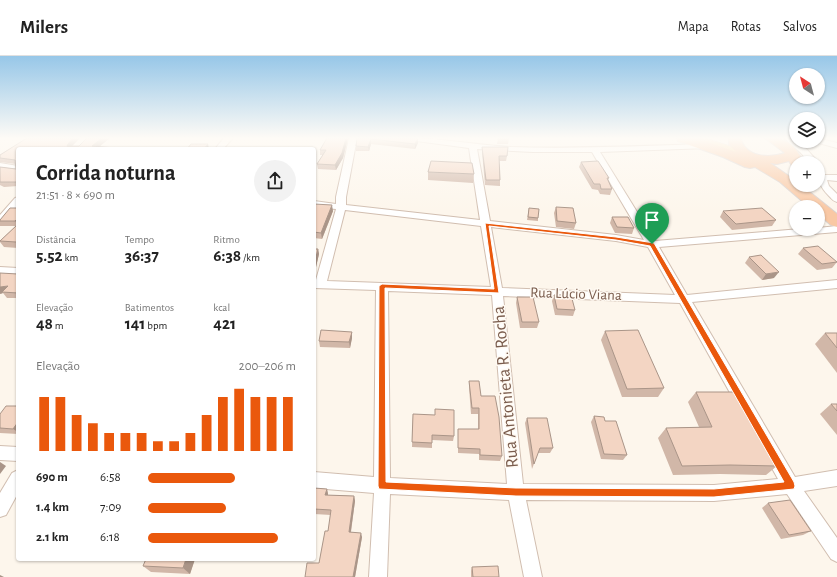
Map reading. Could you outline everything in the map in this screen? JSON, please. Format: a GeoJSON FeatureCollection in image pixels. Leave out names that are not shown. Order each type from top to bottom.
{"type":"FeatureCollection","features":[{"type":"Feature","properties":{"kind":"highway"},"geometry":{"type":"LineString","coordinates":[[746,162],[789,181]]}},
{"type":"Feature","properties":{"kind":"highway"},"geometry":{"type":"LineString","coordinates":[[758,162],[789,180]]}},
{"type":"Feature","properties":{"kind":"highway"},"geometry":{"type":"LineString","coordinates":[[807,192],[836,223]]}},
{"type":"Feature","properties":{"kind":"street"},"geometry":{"type":"LineString","coordinates":[[318,284],[341,208],[341,197],[347,162]]}},
{"type":"Feature","properties":{"kind":"street","name":"Rua Antonieta R. Rocha"},"geometry":{"type":"LineString","coordinates":[[476,162],[497,291],[516,492],[533,577]]}},
{"type":"Feature","properties":{"kind":"street"},"geometry":{"type":"LineString","coordinates":[[602,162],[684,298],[790,486],[837,553]]}},
{"type":"Feature","properties":{"kind":"street"},"geometry":{"type":"LineString","coordinates":[[0,166],[16,169]]}},
{"type":"Feature","properties":{"kind":"street"},"geometry":{"type":"LineString","coordinates":[[825,174],[837,178]]}},
{"type":"Feature","properties":{"kind":"street"},"geometry":{"type":"LineString","coordinates":[[825,187],[837,199]]}},
{"type":"Feature","properties":{"kind":"street"},"geometry":{"type":"LineString","coordinates":[[0,221],[16,202]]}},
{"type":"Feature","properties":{"kind":"street"},"geometry":{"type":"LineString","coordinates":[[316,204],[616,238],[652,244],[836,223]]}},
{"type":"Feature","properties":{"kind":"street"},"geometry":{"type":"LineString","coordinates":[[0,271],[16,272]]}},
{"type":"Feature","properties":{"kind":"street","name":"Rua Lúcio Viana"},"geometry":{"type":"LineString","coordinates":[[318,284],[684,298],[837,284]]}},
{"type":"Feature","properties":{"kind":"street"},"geometry":{"type":"LineString","coordinates":[[378,577],[382,486],[382,286]]}},
{"type":"Feature","properties":{"kind":"street"},"geometry":{"type":"LineString","coordinates":[[0,453],[16,454]]}},
{"type":"Feature","properties":{"kind":"street"},"geometry":{"type":"LineString","coordinates":[[316,480],[382,486],[516,492],[714,493],[790,486],[837,478]]}},
{"type":"Feature","properties":{"kind":"street"},"geometry":{"type":"LineString","coordinates":[[0,509],[16,481]]}},
{"type":"Feature","properties":{"kind":"building"},"geometry":{"type":"Polygon","coordinates":[[[318,162],[337,162],[335,165],[317,164],[318,162]]]}},
{"type":"Feature","properties":{"kind":"building"},"geometry":{"type":"Polygon","coordinates":[[[431,162],[458,162],[472,163],[474,174],[428,172],[431,162]]]}},
{"type":"Feature","properties":{"kind":"building"},"geometry":{"type":"Polygon","coordinates":[[[484,162],[499,162],[500,180],[486,180],[484,162]]]}},
{"type":"Feature","properties":{"kind":"building"},"geometry":{"type":"Polygon","coordinates":[[[581,162],[599,162],[609,178],[607,178],[612,189],[601,189],[600,184],[594,184],[581,162]]]}},
{"type":"Feature","properties":{"kind":"building"},"geometry":{"type":"Polygon","coordinates":[[[0,167],[16,169],[16,182],[0,182],[0,167]]]}},
{"type":"Feature","properties":{"kind":"building"},"geometry":{"type":"Polygon","coordinates":[[[316,204],[332,205],[321,233],[316,232],[316,204]]]}},
{"type":"Feature","properties":{"kind":"building"},"geometry":{"type":"Polygon","coordinates":[[[556,207],[573,208],[576,223],[557,221],[556,207]]]}},
{"type":"Feature","properties":{"kind":"building"},"geometry":{"type":"Polygon","coordinates":[[[10,208],[16,208],[15,221],[0,220],[10,208]]]}},
{"type":"Feature","properties":{"kind":"building"},"geometry":{"type":"Polygon","coordinates":[[[529,208],[539,209],[538,218],[528,217],[529,208]]]}},
{"type":"Feature","properties":{"kind":"building"},"geometry":{"type":"Polygon","coordinates":[[[762,208],[776,220],[736,224],[723,211],[762,208]]]}},
{"type":"Feature","properties":{"kind":"building"},"geometry":{"type":"Polygon","coordinates":[[[612,217],[628,217],[634,228],[617,227],[612,217]]]}},
{"type":"Feature","properties":{"kind":"building"},"geometry":{"type":"Polygon","coordinates":[[[16,226],[16,242],[0,241],[16,226]]]}},
{"type":"Feature","properties":{"kind":"building"},"geometry":{"type":"Polygon","coordinates":[[[818,246],[837,262],[822,264],[803,248],[818,246]]]}},
{"type":"Feature","properties":{"kind":"building"},"geometry":{"type":"Polygon","coordinates":[[[761,255],[779,272],[766,274],[749,257],[761,255]]]}},
{"type":"Feature","properties":{"kind":"building"},"geometry":{"type":"Polygon","coordinates":[[[0,273],[16,274],[16,293],[2,292],[8,286],[0,287],[0,273]]]}},
{"type":"Feature","properties":{"kind":"building"},"geometry":{"type":"Polygon","coordinates":[[[554,295],[571,295],[575,310],[557,309],[554,295]]]}},
{"type":"Feature","properties":{"kind":"building"},"geometry":{"type":"Polygon","coordinates":[[[517,297],[533,297],[539,322],[522,322],[517,297]]]}},
{"type":"Feature","properties":{"kind":"building"},"geometry":{"type":"Polygon","coordinates":[[[321,330],[352,332],[349,342],[319,341],[321,330]]]}},
{"type":"Feature","properties":{"kind":"building"},"geometry":{"type":"Polygon","coordinates":[[[638,330],[664,388],[627,389],[605,331],[638,330]]]}},
{"type":"Feature","properties":{"kind":"building"},"geometry":{"type":"Polygon","coordinates":[[[825,333],[837,333],[837,348],[825,333]]]}},
{"type":"Feature","properties":{"kind":"building"},"geometry":{"type":"Polygon","coordinates":[[[469,381],[479,381],[481,396],[495,396],[499,417],[502,456],[480,455],[480,449],[458,448],[458,429],[479,429],[479,408],[472,408],[469,381]]]}},
{"type":"Feature","properties":{"kind":"building"},"geometry":{"type":"Polygon","coordinates":[[[696,392],[737,392],[777,466],[682,466],[666,428],[712,427],[696,392]]]}},
{"type":"Feature","properties":{"kind":"building"},"geometry":{"type":"Polygon","coordinates":[[[831,404],[837,404],[837,411],[831,404]]]}},
{"type":"Feature","properties":{"kind":"building"},"geometry":{"type":"Polygon","coordinates":[[[6,406],[16,406],[16,425],[13,429],[0,428],[0,414],[6,406]]]}},
{"type":"Feature","properties":{"kind":"building"},"geometry":{"type":"Polygon","coordinates":[[[435,409],[454,410],[454,436],[432,435],[432,443],[412,442],[413,414],[435,415],[435,409]]]}},
{"type":"Feature","properties":{"kind":"building"},"geometry":{"type":"Polygon","coordinates":[[[594,416],[604,417],[605,421],[616,421],[627,455],[604,454],[594,416]]]}},
{"type":"Feature","properties":{"kind":"building"},"geometry":{"type":"Polygon","coordinates":[[[527,418],[547,418],[553,448],[540,448],[534,464],[527,418]]]}},
{"type":"Feature","properties":{"kind":"building"},"geometry":{"type":"Polygon","coordinates":[[[316,488],[327,489],[325,495],[354,496],[349,532],[361,533],[353,577],[305,577],[307,563],[319,563],[325,531],[328,531],[331,510],[316,509],[316,488]]]}},
{"type":"Feature","properties":{"kind":"building"},"geometry":{"type":"Polygon","coordinates":[[[790,500],[811,531],[789,535],[768,503],[790,500]]]}},
{"type":"Feature","properties":{"kind":"building"},"geometry":{"type":"Polygon","coordinates":[[[145,561],[185,561],[183,568],[143,566],[145,561]]]}},
{"type":"Feature","properties":{"kind":"building"},"geometry":{"type":"Polygon","coordinates":[[[498,566],[499,577],[473,577],[472,567],[498,566]]]}},
{"type":"Feature","properties":{"kind":"route"},"geometry":{"type":"LineString","coordinates":[[486,224],[616,238],[652,244],[790,486],[714,493],[516,492],[382,486],[382,286],[497,291],[486,224]]}}]}
